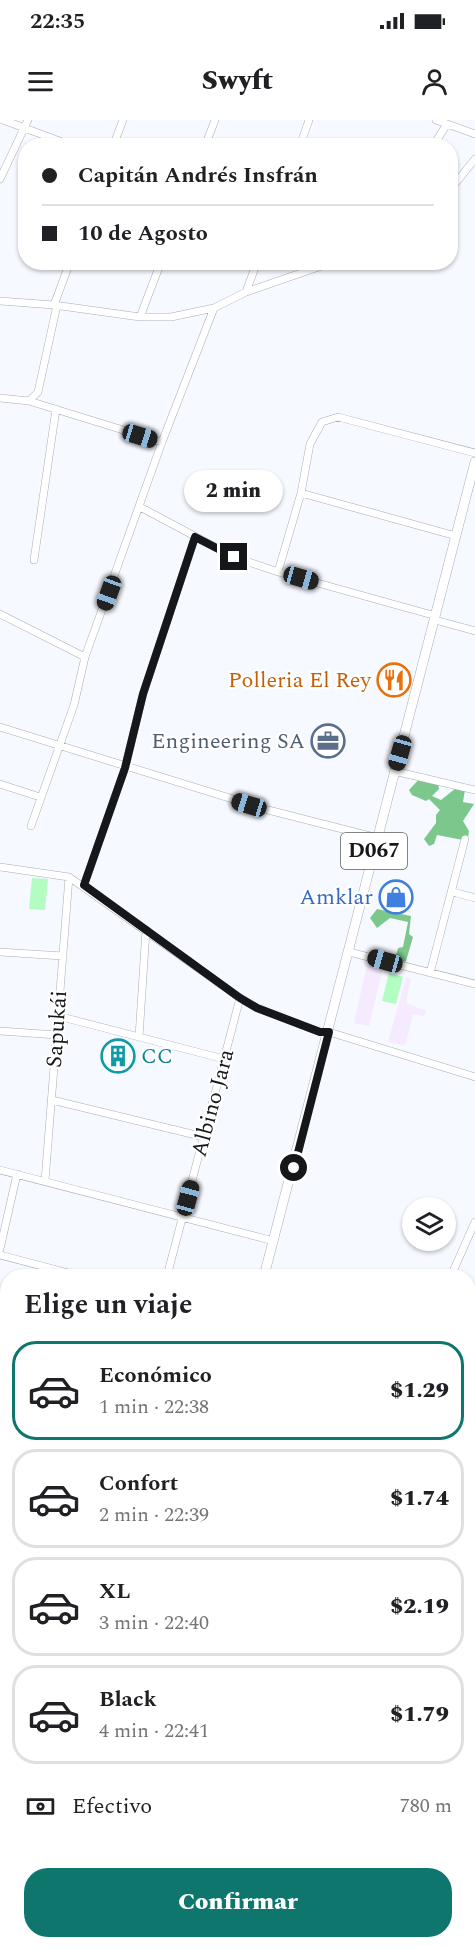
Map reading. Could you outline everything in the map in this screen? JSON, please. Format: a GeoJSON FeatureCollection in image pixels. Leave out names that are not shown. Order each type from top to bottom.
{"type":"FeatureCollection","features":[{"type":"Feature","properties":{"kind":"main road","name":"D067"},"geometry":{"type":"LineString","coordinates":[[266,1269],[350,952],[394,771],[436,618],[475,462]]}},
{"type":"Feature","properties":{"kind":"street"},"geometry":{"type":"LineString","coordinates":[[3,120],[52,138]]}},
{"type":"Feature","properties":{"kind":"street"},"geometry":{"type":"LineString","coordinates":[[20,138],[28,120]]}},
{"type":"Feature","properties":{"kind":"street"},"geometry":{"type":"LineString","coordinates":[[116,138],[123,120]]}},
{"type":"Feature","properties":{"kind":"street"},"geometry":{"type":"LineString","coordinates":[[208,138],[215,120]]}},
{"type":"Feature","properties":{"kind":"street"},"geometry":{"type":"LineString","coordinates":[[303,138],[309,120]]}},
{"type":"Feature","properties":{"kind":"street"},"geometry":{"type":"LineString","coordinates":[[437,120],[475,134]]}},
{"type":"Feature","properties":{"kind":"street"},"geometry":{"type":"LineString","coordinates":[[438,138],[447,124]]}},
{"type":"Feature","properties":{"kind":"street"},"geometry":{"type":"LineString","coordinates":[[0,179],[18,142]]}},
{"type":"Feature","properties":{"kind":"street"},"geometry":{"type":"LineString","coordinates":[[458,180],[475,159]]}},
{"type":"Feature","properties":{"kind":"street"},"geometry":{"type":"LineString","coordinates":[[28,401],[38,392],[55,305],[67,270]]}},
{"type":"Feature","properties":{"kind":"street"},"geometry":{"type":"LineString","coordinates":[[140,317],[158,270]]}},
{"type":"Feature","properties":{"kind":"street"},"geometry":{"type":"LineString","coordinates":[[246,292],[253,270]]}},
{"type":"Feature","properties":{"kind":"street"},"geometry":{"type":"LineString","coordinates":[[0,301],[55,305],[140,317],[171,317],[214,308],[246,292],[310,270]]}},
{"type":"Feature","properties":{"kind":"street"},"geometry":{"type":"LineString","coordinates":[[31,826],[74,705],[86,657],[162,442],[214,308]]}},
{"type":"Feature","properties":{"kind":"street"},"geometry":{"type":"LineString","coordinates":[[0,398],[28,401],[162,442]]}},
{"type":"Feature","properties":{"kind":"street"},"geometry":{"type":"LineString","coordinates":[[34,560],[56,409]]}},
{"type":"Feature","properties":{"kind":"street"},"geometry":{"type":"LineString","coordinates":[[278,572],[301,493],[310,444],[322,422],[338,417],[475,453]]}},
{"type":"Feature","properties":{"kind":"street"},"geometry":{"type":"LineString","coordinates":[[301,493],[456,536]]}},
{"type":"Feature","properties":{"kind":"street"},"geometry":{"type":"LineString","coordinates":[[140,507],[234,557],[475,631]]}},
{"type":"Feature","properties":{"kind":"street"},"geometry":{"type":"LineString","coordinates":[[84,885],[125,768],[143,694],[195,537]]}},
{"type":"Feature","properties":{"kind":"street"},"geometry":{"type":"LineString","coordinates":[[0,614],[86,657]]}},
{"type":"Feature","properties":{"kind":"street"},"geometry":{"type":"LineString","coordinates":[[0,727],[125,768],[268,810],[378,837]]}},
{"type":"Feature","properties":{"kind":"street"},"geometry":{"type":"LineString","coordinates":[[394,771],[475,790]]}},
{"type":"Feature","properties":{"kind":"street"},"geometry":{"type":"LineString","coordinates":[[0,784],[40,797]]}},
{"type":"Feature","properties":{"kind":"street"},"geometry":{"type":"LineString","coordinates":[[430,973],[465,839]]}},
{"type":"Feature","properties":{"kind":"street"},"geometry":{"type":"LineString","coordinates":[[0,867],[69,877],[84,885],[257,1008],[320,1032],[329,1032],[475,1077]]}},
{"type":"Feature","properties":{"kind":"street","name":"Sapukái"},"geometry":{"type":"LineString","coordinates":[[45,1181],[69,877]]}},
{"type":"Feature","properties":{"kind":"street"},"geometry":{"type":"LineString","coordinates":[[453,892],[475,898]]}},
{"type":"Feature","properties":{"kind":"street"},"geometry":{"type":"LineString","coordinates":[[139,1037],[147,930]]}},
{"type":"Feature","properties":{"kind":"street"},"geometry":{"type":"LineString","coordinates":[[0,952],[63,956]]}},
{"type":"Feature","properties":{"kind":"street"},"geometry":{"type":"LineString","coordinates":[[350,952],[475,984]]}},
{"type":"Feature","properties":{"kind":"street","name":"Albino Jara"},"geometry":{"type":"LineString","coordinates":[[168,1269],[240,998]]}},
{"type":"Feature","properties":{"kind":"street"},"geometry":{"type":"LineString","coordinates":[[58,1016],[224,1059]]}},
{"type":"Feature","properties":{"kind":"street"},"geometry":{"type":"LineString","coordinates":[[0,1031],[57,1035]]}},
{"type":"Feature","properties":{"kind":"street"},"geometry":{"type":"LineString","coordinates":[[51,1100],[204,1137]]}},
{"type":"Feature","properties":{"kind":"street"},"geometry":{"type":"LineString","coordinates":[[0,1170],[274,1241]]}},
{"type":"Feature","properties":{"kind":"street"},"geometry":{"type":"LineString","coordinates":[[0,1250],[16,1174]]}},
{"type":"Feature","properties":{"kind":"street"},"geometry":{"type":"LineString","coordinates":[[454,1269],[475,1222]]}},
{"type":"Feature","properties":{"kind":"street"},"geometry":{"type":"LineString","coordinates":[[0,1255],[53,1269]]}},
{"type":"Feature","properties":{"kind":"shaded area"},"geometry":{"type":"Polygon","coordinates":[[[367,965],[383,968],[369,1026],[354,1023],[367,965]]]}},
{"type":"Feature","properties":{"kind":"shaded area"},"geometry":{"type":"Polygon","coordinates":[[[406,978],[411,979],[406,1003],[426,1011],[424,1016],[413,1014],[405,1046],[388,1042],[406,978]]]}},
{"type":"Feature","properties":{"kind":"green space"},"geometry":{"type":"Polygon","coordinates":[[[422,776],[429,783],[438,783],[439,789],[432,796],[441,800],[456,788],[465,790],[463,802],[474,804],[463,821],[469,831],[468,837],[463,840],[437,835],[434,844],[429,846],[424,839],[436,823],[436,815],[440,810],[429,799],[426,801],[412,795],[409,790],[422,776]]]}},
{"type":"Feature","properties":{"kind":"green space"},"geometry":{"type":"Polygon","coordinates":[[[32,878],[48,879],[45,910],[29,909],[32,878]]]}},
{"type":"Feature","properties":{"kind":"green space"},"geometry":{"type":"Polygon","coordinates":[[[377,909],[411,916],[409,934],[413,937],[406,961],[400,963],[395,959],[398,948],[403,947],[408,922],[390,918],[377,928],[370,918],[377,909]]]}},
{"type":"Feature","properties":{"kind":"green space"},"geometry":{"type":"Polygon","coordinates":[[[389,973],[403,977],[396,1004],[382,1001],[389,973]]]}},
{"type":"Feature","properties":{"kind":"place","name":"Polleria El Rey"},"geometry":{"type":"Point","coordinates":[394,680]}},
{"type":"Feature","properties":{"kind":"place","name":"Engineering SA"},"geometry":{"type":"Point","coordinates":[328,741]}},
{"type":"Feature","properties":{"kind":"place","name":"Amklar"},"geometry":{"type":"Point","coordinates":[396,897]}},
{"type":"Feature","properties":{"kind":"place","name":"CC"},"geometry":{"type":"Point","coordinates":[118,1056]}},
{"type":"Feature","properties":{"kind":"route"},"geometry":{"type":"LineString","coordinates":[[234,557],[195,537],[143,694],[125,768],[84,885],[240,998],[257,1008],[320,1032],[329,1032],[294,1168]]}}]}
